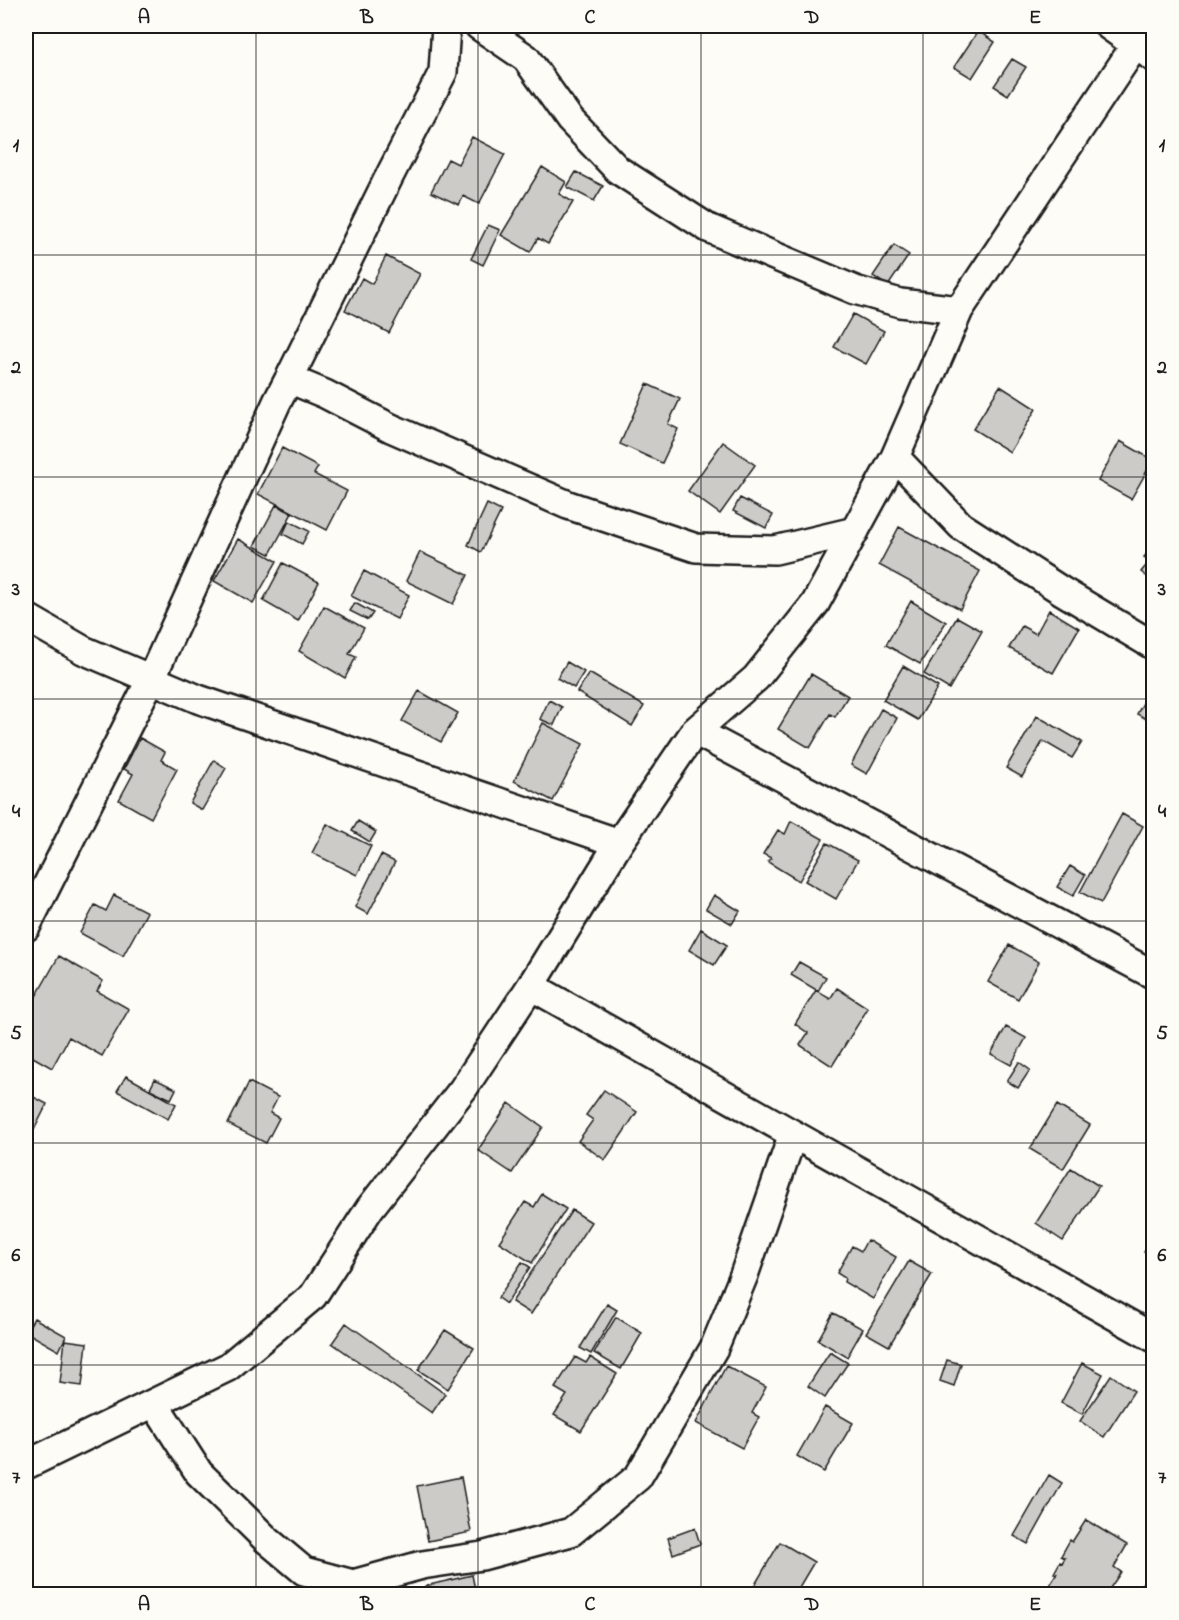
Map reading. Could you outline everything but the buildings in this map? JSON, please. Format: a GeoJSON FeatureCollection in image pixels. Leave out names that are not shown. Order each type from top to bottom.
{"type":"FeatureCollection","features":[{"type":"Feature","properties":{"kind":"street"},"geometry":{"type":"LineString","coordinates":[[26,927],[151,679],[277,402],[388,177],[443,72],[446,26]]}},
{"type":"Feature","properties":{"kind":"street"},"geometry":{"type":"LineString","coordinates":[[479,26],[526,58],[570,120],[618,170],[708,228],[855,290],[900,303],[960,310]]}},
{"type":"Feature","properties":{"kind":"street"},"geometry":{"type":"LineString","coordinates":[[26,1465],[228,1367],[313,1296],[370,1208],[463,1089],[531,986],[619,843],[695,731],[756,678],[815,604],[895,457],[960,310],[1145,42],[1109,26]]}},
{"type":"Feature","properties":{"kind":"street"},"geometry":{"type":"LineString","coordinates":[[289,379],[325,394],[391,428],[568,505],[696,548],[774,550],[855,531]]}},
{"type":"Feature","properties":{"kind":"street"},"geometry":{"type":"LineString","coordinates":[[895,457],[961,526],[1062,591],[1154,646]]}},
{"type":"Feature","properties":{"kind":"street"},"geometry":{"type":"LineString","coordinates":[[26,617],[83,650],[198,699],[619,843]]}},
{"type":"Feature","properties":{"kind":"street"},"geometry":{"type":"LineString","coordinates":[[695,731],[1154,975]]}},
{"type":"Feature","properties":{"kind":"street"},"geometry":{"type":"LineString","coordinates":[[531,986],[1154,1338]]}},
{"type":"Feature","properties":{"kind":"street"},"geometry":{"type":"LineString","coordinates":[[154,1403],[199,1473],[267,1540],[304,1571],[353,1584],[422,1565],[482,1556],[571,1532],[638,1477],[714,1348],[744,1275],[793,1134]]}}]}
